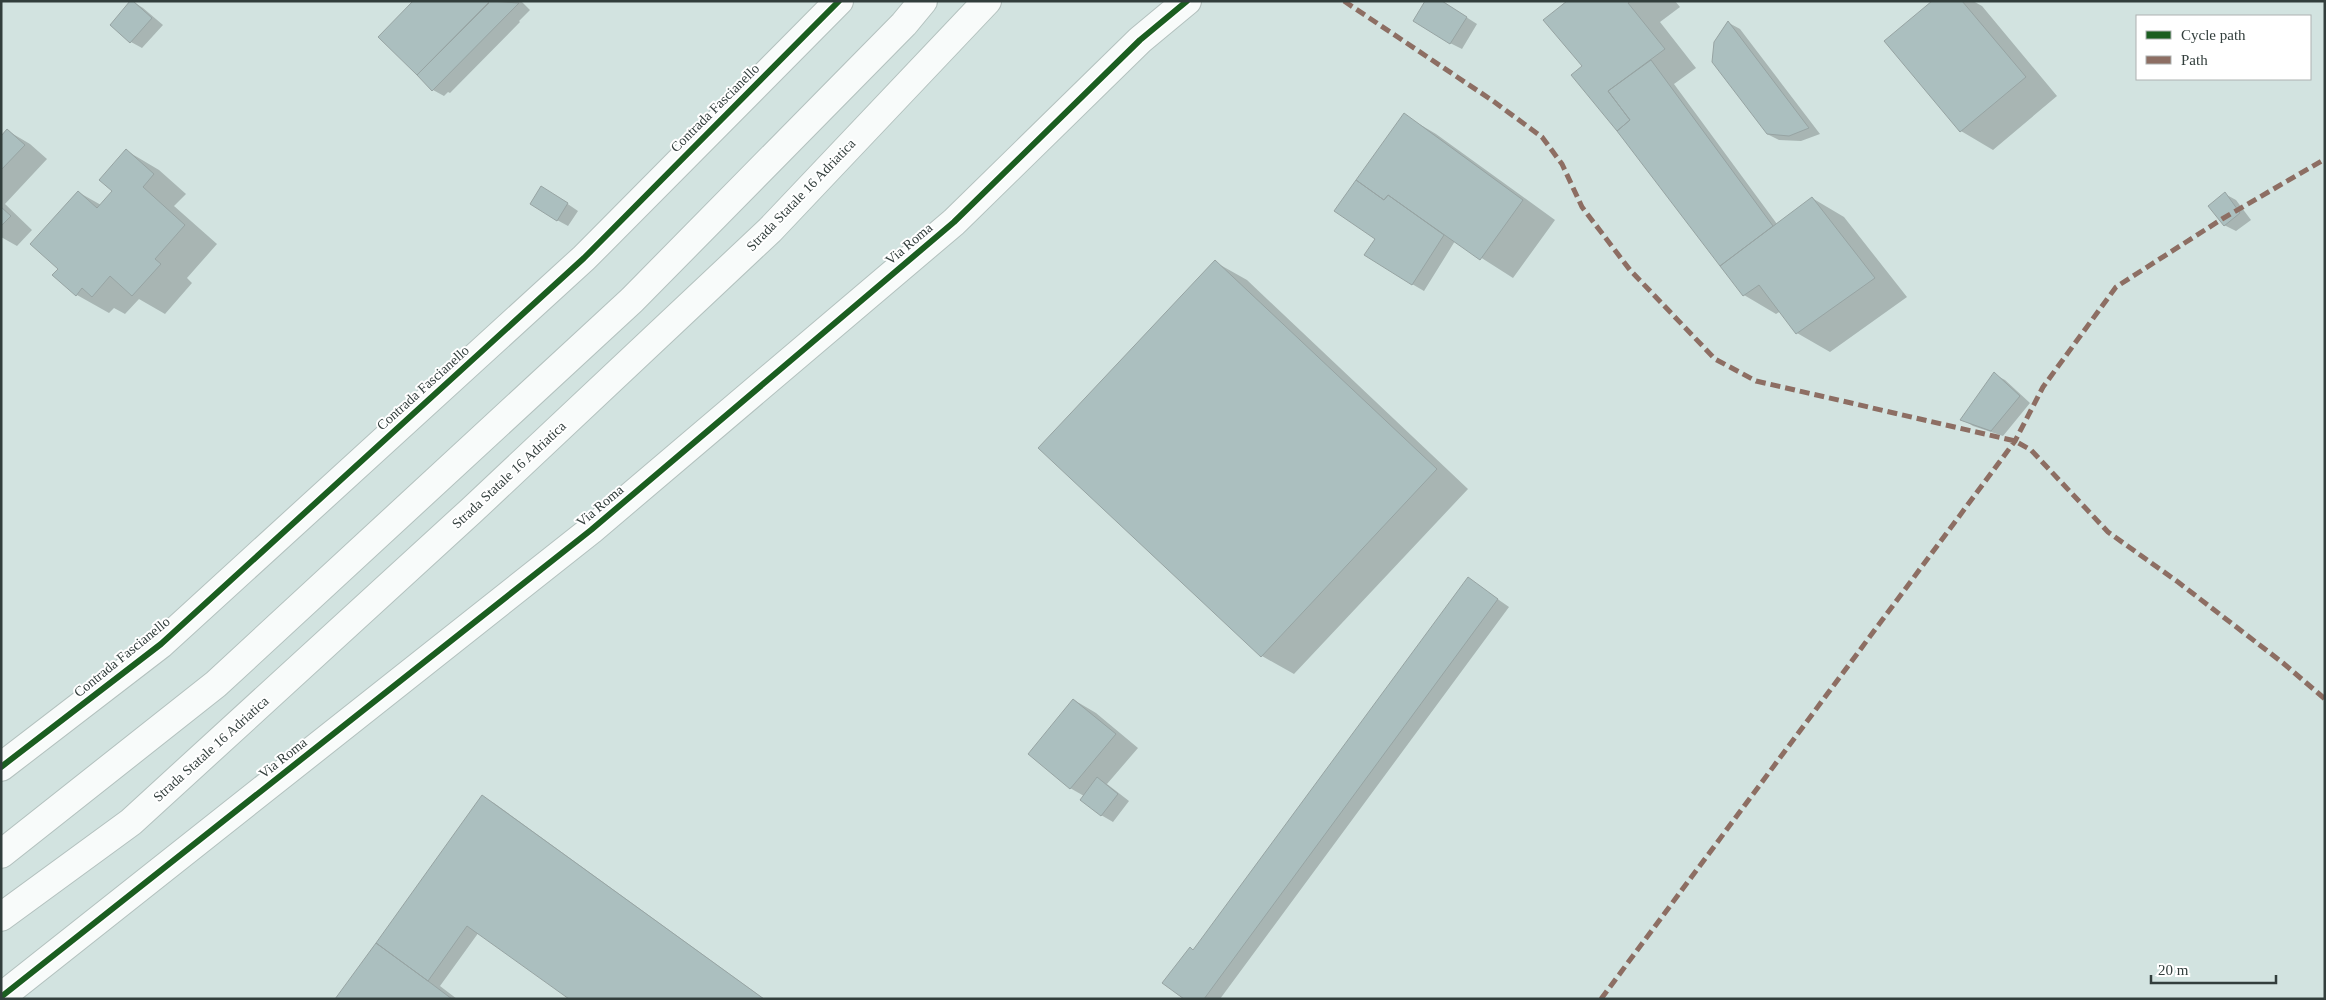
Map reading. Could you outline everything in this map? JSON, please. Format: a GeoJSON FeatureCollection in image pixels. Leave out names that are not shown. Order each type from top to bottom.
{"type":"FeatureCollection","features":[{"type":"Feature","properties":{"kind":"main road","name":"Contrada Fascianello"},"geometry":{"type":"LineString","coordinates":[[1,767],[161,644],[577,264],[839,1]]}},
{"type":"Feature","properties":{"kind":"main road"},"geometry":{"type":"LineString","coordinates":[[1,854],[216,684],[625,306],[904,24],[923,1]]}},
{"type":"Feature","properties":{"kind":"main road","name":"Strada Statale 16 Adriatica"},"geometry":{"type":"LineString","coordinates":[[1,917],[131,822],[471,511],[770,230],[987,1]]}},
{"type":"Feature","properties":{"kind":"main road","name":"Via Roma"},"geometry":{"type":"LineString","coordinates":[[1,997],[598,524],[954,222],[1140,40],[1187,1]]}},
{"type":"Feature","properties":{"kind":"building"},"geometry":{"type":"Polygon","coordinates":[[[130,1],[133,1],[152,18],[130,43],[110,25],[130,1]]]}},
{"type":"Feature","properties":{"kind":"building"},"geometry":{"type":"Polygon","coordinates":[[[413,1],[487,1],[489,3],[417,75],[378,37],[413,1]]]}},
{"type":"Feature","properties":{"kind":"building"},"geometry":{"type":"Polygon","coordinates":[[[490,1],[519,3],[432,91],[417,75],[490,1]]]}},
{"type":"Feature","properties":{"kind":"building"},"geometry":{"type":"Polygon","coordinates":[[[1425,1],[1442,1],[1467,17],[1450,44],[1413,21],[1425,1]]]}},
{"type":"Feature","properties":{"kind":"building"},"geometry":{"type":"Polygon","coordinates":[[[1567,1],[1631,1],[1628,3],[1665,49],[1608,91],[1630,120],[1617,131],[1571,75],[1582,66],[1543,20],[1567,1]]]}},
{"type":"Feature","properties":{"kind":"building"},"geometry":{"type":"Polygon","coordinates":[[[1932,1],[1962,1],[2026,77],[1960,132],[1884,41],[1932,1]]]}},
{"type":"Feature","properties":{"kind":"building"},"geometry":{"type":"Polygon","coordinates":[[[1728,21],[1809,128],[1789,136],[1767,134],[1712,62],[1714,42],[1728,21]]]}},
{"type":"Feature","properties":{"kind":"building"},"geometry":{"type":"Polygon","coordinates":[[[1651,60],[1773,226],[1720,266],[1617,131],[1630,120],[1608,91],[1651,60]]]}},
{"type":"Feature","properties":{"kind":"building"},"geometry":{"type":"Polygon","coordinates":[[[1404,113],[1523,200],[1480,260],[1388,195],[1384,200],[1356,180],[1404,113]]]}},
{"type":"Feature","properties":{"kind":"building"},"geometry":{"type":"Polygon","coordinates":[[[7,129],[25,145],[1,170],[1,136],[7,129]]]}},
{"type":"Feature","properties":{"kind":"building"},"geometry":{"type":"Polygon","coordinates":[[[126,149],[154,174],[143,187],[185,225],[155,259],[161,264],[132,296],[110,276],[92,297],[82,288],[76,296],[52,275],[58,269],[30,244],[78,191],[97,208],[112,191],[99,180],[126,149]]]}},
{"type":"Feature","properties":{"kind":"building"},"geometry":{"type":"Polygon","coordinates":[[[1356,180],[1384,200],[1388,195],[1444,235],[1412,285],[1364,255],[1375,239],[1334,211],[1356,180]]]}},
{"type":"Feature","properties":{"kind":"building"},"geometry":{"type":"Polygon","coordinates":[[[541,186],[568,203],[557,221],[530,204],[541,186]]]}},
{"type":"Feature","properties":{"kind":"building"},"geometry":{"type":"Polygon","coordinates":[[[2225,192],[2240,213],[2224,226],[2208,206],[2225,192]]]}},
{"type":"Feature","properties":{"kind":"building"},"geometry":{"type":"Polygon","coordinates":[[[1812,197],[1875,278],[1796,334],[1759,285],[1743,296],[1720,266],[1812,197]]]}},
{"type":"Feature","properties":{"kind":"building"},"geometry":{"type":"Polygon","coordinates":[[[1,207],[11,216],[1,226],[1,207]]]}},
{"type":"Feature","properties":{"kind":"building"},"geometry":{"type":"Polygon","coordinates":[[[1215,260],[1437,469],[1261,657],[1038,448],[1215,260]]]}},
{"type":"Feature","properties":{"kind":"building"},"geometry":{"type":"Polygon","coordinates":[[[1994,372],[2020,396],[1991,431],[1960,420],[1994,372]]]}},
{"type":"Feature","properties":{"kind":"building"},"geometry":{"type":"Polygon","coordinates":[[[1468,577],[1498,599],[1204,999],[1184,999],[1162,983],[1190,947],[1193,950],[1468,577]]]}},
{"type":"Feature","properties":{"kind":"building"},"geometry":{"type":"Polygon","coordinates":[[[1073,699],[1116,734],[1070,789],[1028,754],[1073,699]]]}},
{"type":"Feature","properties":{"kind":"building"},"geometry":{"type":"Polygon","coordinates":[[[1097,777],[1118,794],[1101,816],[1080,800],[1097,777]]]}},
{"type":"Feature","properties":{"kind":"building"},"geometry":{"type":"Polygon","coordinates":[[[482,795],[764,999],[569,999],[467,926],[428,981],[376,943],[482,795]]]}},
{"type":"Feature","properties":{"kind":"building"},"geometry":{"type":"Polygon","coordinates":[[[376,943],[428,981],[452,999],[335,999],[376,943]]]}},
{"type":"Feature","properties":{"kind":"marked path"},"geometry":{"type":"LineString","coordinates":[[1344,1],[1493,101],[1542,137],[1562,164],[1582,207],[1630,270],[1715,359],[1756,381],[2015,441],[2031,450],[2108,532],[2178,582],[2283,663],[2325,699]]}},
{"type":"Feature","properties":{"kind":"marked path"},"geometry":{"type":"LineString","coordinates":[[1601,999],[2015,441],[2043,387],[2116,287],[2222,219],[2325,159]]}},
{"type":"Feature","properties":{"kind":"cycle path"},"geometry":{"type":"LineString","coordinates":[[1,767],[161,644],[584,258],[839,1]]}},
{"type":"Feature","properties":{"kind":"cycle path"},"geometry":{"type":"LineString","coordinates":[[1,997],[591,530],[954,222],[1140,40],[1187,1]]}}]}
